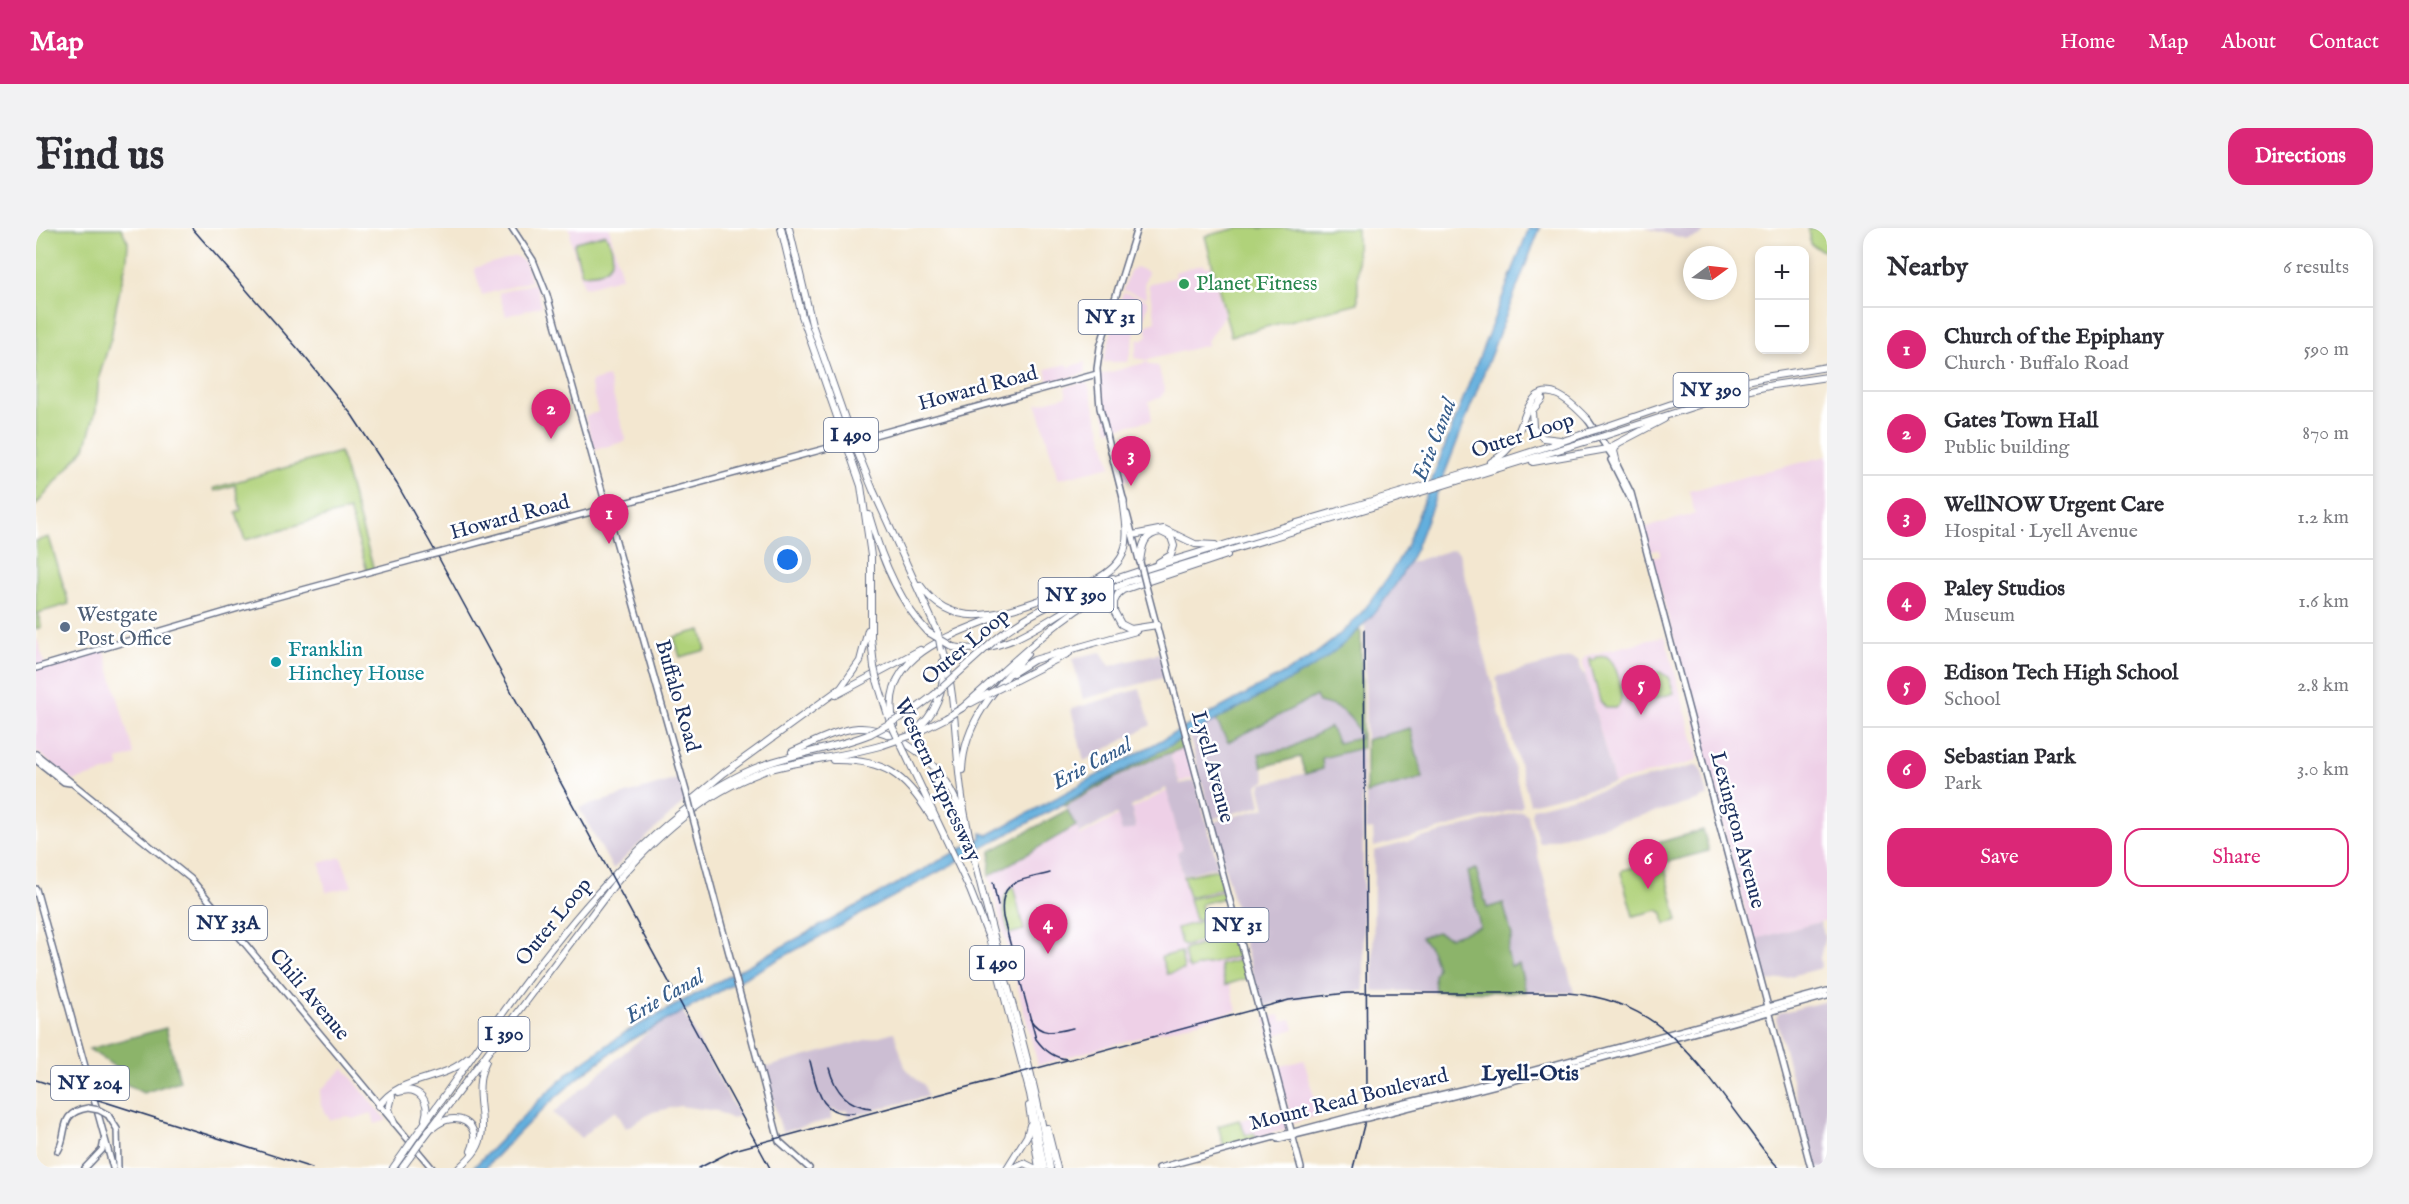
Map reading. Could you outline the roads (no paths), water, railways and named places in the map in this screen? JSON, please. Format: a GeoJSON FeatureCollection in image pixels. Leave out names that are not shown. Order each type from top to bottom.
{"type":"FeatureCollection","features":[{"type":"Feature","properties":{"kind":"highway","name":"Western Expressway"},"geometry":{"type":"LineString","coordinates":[[781,228],[802,316],[861,486],[871,556],[871,638],[877,680],[893,726],[960,868],[991,945],[1041,1118],[1050,1168]]}},
{"type":"Feature","properties":{"kind":"highway","name":"Western Expressway"},"geometry":{"type":"LineString","coordinates":[[789,228],[806,304],[863,466],[938,633],[952,697],[964,807],[1025,1063],[1044,1168]]}},
{"type":"Feature","properties":{"kind":"highway","name":"Outer Loop"},"geometry":{"type":"LineString","coordinates":[[402,1168],[410,1157],[422,1128],[550,950],[584,908],[616,873],[675,816],[734,778],[778,759],[844,744],[870,735],[913,711],[995,640],[1031,615],[1071,597],[1160,564],[1469,471],[1728,385],[1827,367]]}},
{"type":"Feature","properties":{"kind":"highway","name":"Outer Loop"},"geometry":{"type":"LineString","coordinates":[[393,1168],[495,1046],[614,885],[651,847],[696,808],[726,789],[768,770],[883,745],[946,718],[962,708],[1072,611],[1111,589],[1142,577],[1604,436],[1694,405],[1758,388],[1827,377]]}},
{"type":"Feature","properties":{"kind":"highway"},"geometry":{"type":"LineString","coordinates":[[1469,471],[1506,451],[1516,437],[1530,404],[1542,395],[1551,393],[1565,397],[1587,421]]}},
{"type":"Feature","properties":{"kind":"highway"},"geometry":{"type":"LineString","coordinates":[[1578,436],[1555,440],[1542,437],[1532,424],[1533,408],[1543,398],[1559,397],[1567,401],[1587,421]]}},
{"type":"Feature","properties":{"kind":"highway"},"geometry":{"type":"LineString","coordinates":[[1494,470],[1607,449],[1694,405]]}},
{"type":"Feature","properties":{"kind":"highway"},"geometry":{"type":"LineString","coordinates":[[1617,463],[1614,450],[1618,443]]}},
{"type":"Feature","properties":{"kind":"highway"},"geometry":{"type":"LineString","coordinates":[[861,486],[873,529],[889,570],[915,617],[928,632],[953,647],[968,650],[1003,644],[1111,589]]}},
{"type":"Feature","properties":{"kind":"highway"},"geometry":{"type":"LineString","coordinates":[[1076,590],[1112,570],[1124,555],[1127,532],[1123,499]]}},
{"type":"Feature","properties":{"kind":"highway"},"geometry":{"type":"LineString","coordinates":[[1132,535],[1164,529],[1195,544],[1209,546],[1248,538]]}},
{"type":"Feature","properties":{"kind":"highway"},"geometry":{"type":"LineString","coordinates":[[908,564],[928,595],[939,605],[959,614],[982,616],[1021,607],[1160,564],[1171,555],[1174,546],[1171,537],[1161,532],[1150,535],[1143,543],[1140,561]]}},
{"type":"Feature","properties":{"kind":"highway"},"geometry":{"type":"LineString","coordinates":[[1157,625],[1131,628],[1121,624],[1114,611],[1114,602],[1118,594],[1132,586],[1210,561],[1258,542]]}},
{"type":"Feature","properties":{"kind":"highway"},"geometry":{"type":"LineString","coordinates":[[675,816],[724,773],[841,688],[860,661],[867,634],[871,591]]}},
{"type":"Feature","properties":{"kind":"highway"},"geometry":{"type":"LineString","coordinates":[[813,709],[895,662],[1021,607]]}},
{"type":"Feature","properties":{"kind":"highway"},"geometry":{"type":"LineString","coordinates":[[999,685],[1014,672],[1034,660],[1157,625]]}},
{"type":"Feature","properties":{"kind":"highway"},"geometry":{"type":"LineString","coordinates":[[964,807],[962,764],[973,723],[999,685],[1053,626]]}},
{"type":"Feature","properties":{"kind":"highway"},"geometry":{"type":"LineString","coordinates":[[962,708],[1092,644]]}},
{"type":"Feature","properties":{"kind":"highway"},"geometry":{"type":"LineString","coordinates":[[893,726],[891,704],[896,682],[907,665],[929,646]]}},
{"type":"Feature","properties":{"kind":"highway"},"geometry":{"type":"LineString","coordinates":[[914,733],[937,704],[943,679],[942,649]]}},
{"type":"Feature","properties":{"kind":"highway"},"geometry":{"type":"LineString","coordinates":[[778,759],[821,739],[850,729],[868,728],[887,734],[917,750],[939,771],[957,800],[970,836]]}},
{"type":"Feature","properties":{"kind":"highway"},"geometry":{"type":"LineString","coordinates":[[808,761],[865,762],[893,771],[916,793],[949,846]]}},
{"type":"Feature","properties":{"kind":"highway"},"geometry":{"type":"LineString","coordinates":[[380,1106],[406,1085],[454,1069],[465,1061],[486,1037]]}},
{"type":"Feature","properties":{"kind":"highway"},"geometry":{"type":"LineString","coordinates":[[457,1168],[474,1153],[480,1141],[482,1127],[478,1097],[479,1081],[495,1046]]}},
{"type":"Feature","properties":{"kind":"highway"},"geometry":{"type":"LineString","coordinates":[[1013,1168],[1023,1163],[1037,1168],[1025,1063]]}},
{"type":"Feature","properties":{"kind":"highway"},"geometry":{"type":"LineString","coordinates":[[1025,1063],[1057,1168]]}},
{"type":"Feature","properties":{"kind":"highway"},"geometry":{"type":"LineString","coordinates":[[380,1106],[407,1090],[415,1091],[425,1101],[427,1111],[422,1128]]}},
{"type":"Feature","properties":{"kind":"highway"},"geometry":{"type":"LineString","coordinates":[[393,1097],[389,1109],[394,1123]]}},
{"type":"Feature","properties":{"kind":"highway"},"geometry":{"type":"LineString","coordinates":[[1007,1168],[1027,1135],[1030,1110]]}},
{"type":"Feature","properties":{"kind":"highway"},"geometry":{"type":"LineString","coordinates":[[417,1141],[444,1120],[455,1118],[465,1122],[472,1130],[474,1143],[471,1152],[457,1168]]}},
{"type":"Feature","properties":{"kind":"main road","name":"Buffalo Road"},"geometry":{"type":"LineString","coordinates":[[512,228],[533,260],[548,295],[688,798],[780,1143],[808,1168]]}},
{"type":"Feature","properties":{"kind":"main road","name":"NY 31"},"geometry":{"type":"LineString","coordinates":[[1096,374],[1100,347],[1137,228]]}},
{"type":"Feature","properties":{"kind":"main road","name":"Howard Road"},"geometry":{"type":"LineString","coordinates":[[36,668],[273,598],[607,510],[1096,374]]}},
{"type":"Feature","properties":{"kind":"main road","name":"Lyell Avenue"},"geometry":{"type":"LineString","coordinates":[[1096,374],[1099,406],[1132,535],[1301,1168]]}},
{"type":"Feature","properties":{"kind":"main road","name":"Lexington Avenue"},"geometry":{"type":"LineString","coordinates":[[1587,421],[1617,463],[1629,490],[1811,1168]]}},
{"type":"Feature","properties":{"kind":"main road","name":"Lexington Avenue"},"geometry":{"type":"LineString","coordinates":[[1607,449],[1632,501]]}},
{"type":"Feature","properties":{"kind":"main road","name":"Chili Avenue"},"geometry":{"type":"LineString","coordinates":[[37,758],[64,782],[70,783],[191,879],[432,1168]]}},
{"type":"Feature","properties":{"kind":"main road","name":"NY 204"},"geometry":{"type":"LineString","coordinates":[[36,889],[113,1168]]}},
{"type":"Feature","properties":{"kind":"main road","name":"Mount Read Boulevard"},"geometry":{"type":"LineString","coordinates":[[1158,1168],[1292,1133],[1452,1097],[1827,991]]}},
{"type":"Feature","properties":{"kind":"main road","name":"Mount Read Boulevard"},"geometry":{"type":"LineString","coordinates":[[1364,1116],[1768,1009],[1827,996]]}},
{"type":"Feature","properties":{"kind":"main road"},"geometry":{"type":"LineString","coordinates":[[1435,1101],[1442,1094],[1452,1097]]}},
{"type":"Feature","properties":{"kind":"main road"},"geometry":{"type":"LineString","coordinates":[[58,1151],[67,1120],[77,1111],[88,1108],[99,1110],[108,1115],[117,1131],[118,1168]]}},
{"type":"Feature","properties":{"kind":"main road"},"geometry":{"type":"LineString","coordinates":[[85,1168],[103,1149],[104,1132]]}},
{"type":"Feature","properties":{"kind":"main road","name":"Mount Read Boulevard"},"geometry":{"type":"LineString","coordinates":[[1166,1168],[1292,1133]]}},
{"type":"Feature","properties":{"kind":"water"},"geometry":{"type":"Polygon","coordinates":[[[1529,228],[1540,228],[1415,550],[1383,602],[1342,645],[1310,669],[627,1042],[552,1100],[485,1168],[473,1168],[539,1100],[572,1070],[626,1032],[981,838],[981,833],[988,835],[1299,665],[1334,640],[1361,614],[1384,583],[1406,547],[1529,228]]]}},
{"type":"Feature","properties":{"kind":"railway"},"geometry":{"type":"LineString","coordinates":[[192,228],[300,351],[352,415],[397,484],[770,1168]]}},
{"type":"Feature","properties":{"kind":"railway"},"geometry":{"type":"LineString","coordinates":[[1353,1168],[1364,1125],[1367,1090],[1364,630]]}},
{"type":"Feature","properties":{"kind":"railway"},"geometry":{"type":"LineString","coordinates":[[1050,873],[1021,880],[1008,888],[1002,905],[1003,917],[1036,1039],[1049,1053],[1067,1059]]}},
{"type":"Feature","properties":{"kind":"railway"},"geometry":{"type":"LineString","coordinates":[[993,882],[998,906]]}},
{"type":"Feature","properties":{"kind":"railway"},"geometry":{"type":"LineString","coordinates":[[699,1168],[734,1150],[1289,1000],[1347,993],[1568,993],[1600,998],[1627,1007],[1651,1020],[1672,1036],[1691,1056],[1779,1168]]}},
{"type":"Feature","properties":{"kind":"railway"},"geometry":{"type":"LineString","coordinates":[[1030,1019],[1034,1025],[1044,1031],[1055,1032],[1073,1028]]}},
{"type":"Feature","properties":{"kind":"railway"},"geometry":{"type":"LineString","coordinates":[[810,1061],[818,1090],[827,1105],[842,1113],[854,1113]]}},
{"type":"Feature","properties":{"kind":"railway"},"geometry":{"type":"LineString","coordinates":[[829,1068],[843,1096],[855,1104],[871,1108]]}},
{"type":"Feature","properties":{"kind":"railway"},"geometry":{"type":"LineString","coordinates":[[36,1080],[312,1168]]}},
{"type":"Feature","properties":{"kind":"place","name":"Planet Fitness"},"geometry":{"type":"Point","coordinates":[1184,284]}},
{"type":"Feature","properties":{"kind":"place","name":"Gates Town Hall"},"geometry":{"type":"Point","coordinates":[551,439]}},
{"type":"Feature","properties":{"kind":"place","name":"WellNOW Urgent Care"},"geometry":{"type":"Point","coordinates":[1131,486]}},
{"type":"Feature","properties":{"kind":"place","name":"Church of the Epiphany"},"geometry":{"type":"Point","coordinates":[609,544]}},
{"type":"Feature","properties":{"kind":"place","name":"Westgate Post Office"},"geometry":{"type":"Point","coordinates":[65,627]}},
{"type":"Feature","properties":{"kind":"place","name":"Franklin Hinchey House"},"geometry":{"type":"Point","coordinates":[276,662]}},
{"type":"Feature","properties":{"kind":"place","name":"Edison Tech High School"},"geometry":{"type":"Point","coordinates":[1641,715]}},
{"type":"Feature","properties":{"kind":"place","name":"Sebastian Park"},"geometry":{"type":"Point","coordinates":[1648,889]}},
{"type":"Feature","properties":{"kind":"place","name":"Paley Studios"},"geometry":{"type":"Point","coordinates":[1048,954]}},
{"type":"Feature","properties":{"kind":"district","name":"Lyell-Otis"},"geometry":{"type":"Point","coordinates":[1530,1074]}},
{"type":"Feature","properties":{"kind":"water label","name":"Erie Canal"},"geometry":{"type":"Point","coordinates":[1435,440]}},
{"type":"Feature","properties":{"kind":"water label","name":"Erie Canal"},"geometry":{"type":"Point","coordinates":[1092,764]}},
{"type":"Feature","properties":{"kind":"water label","name":"Erie Canal"},"geometry":{"type":"Point","coordinates":[665,997]}}]}
